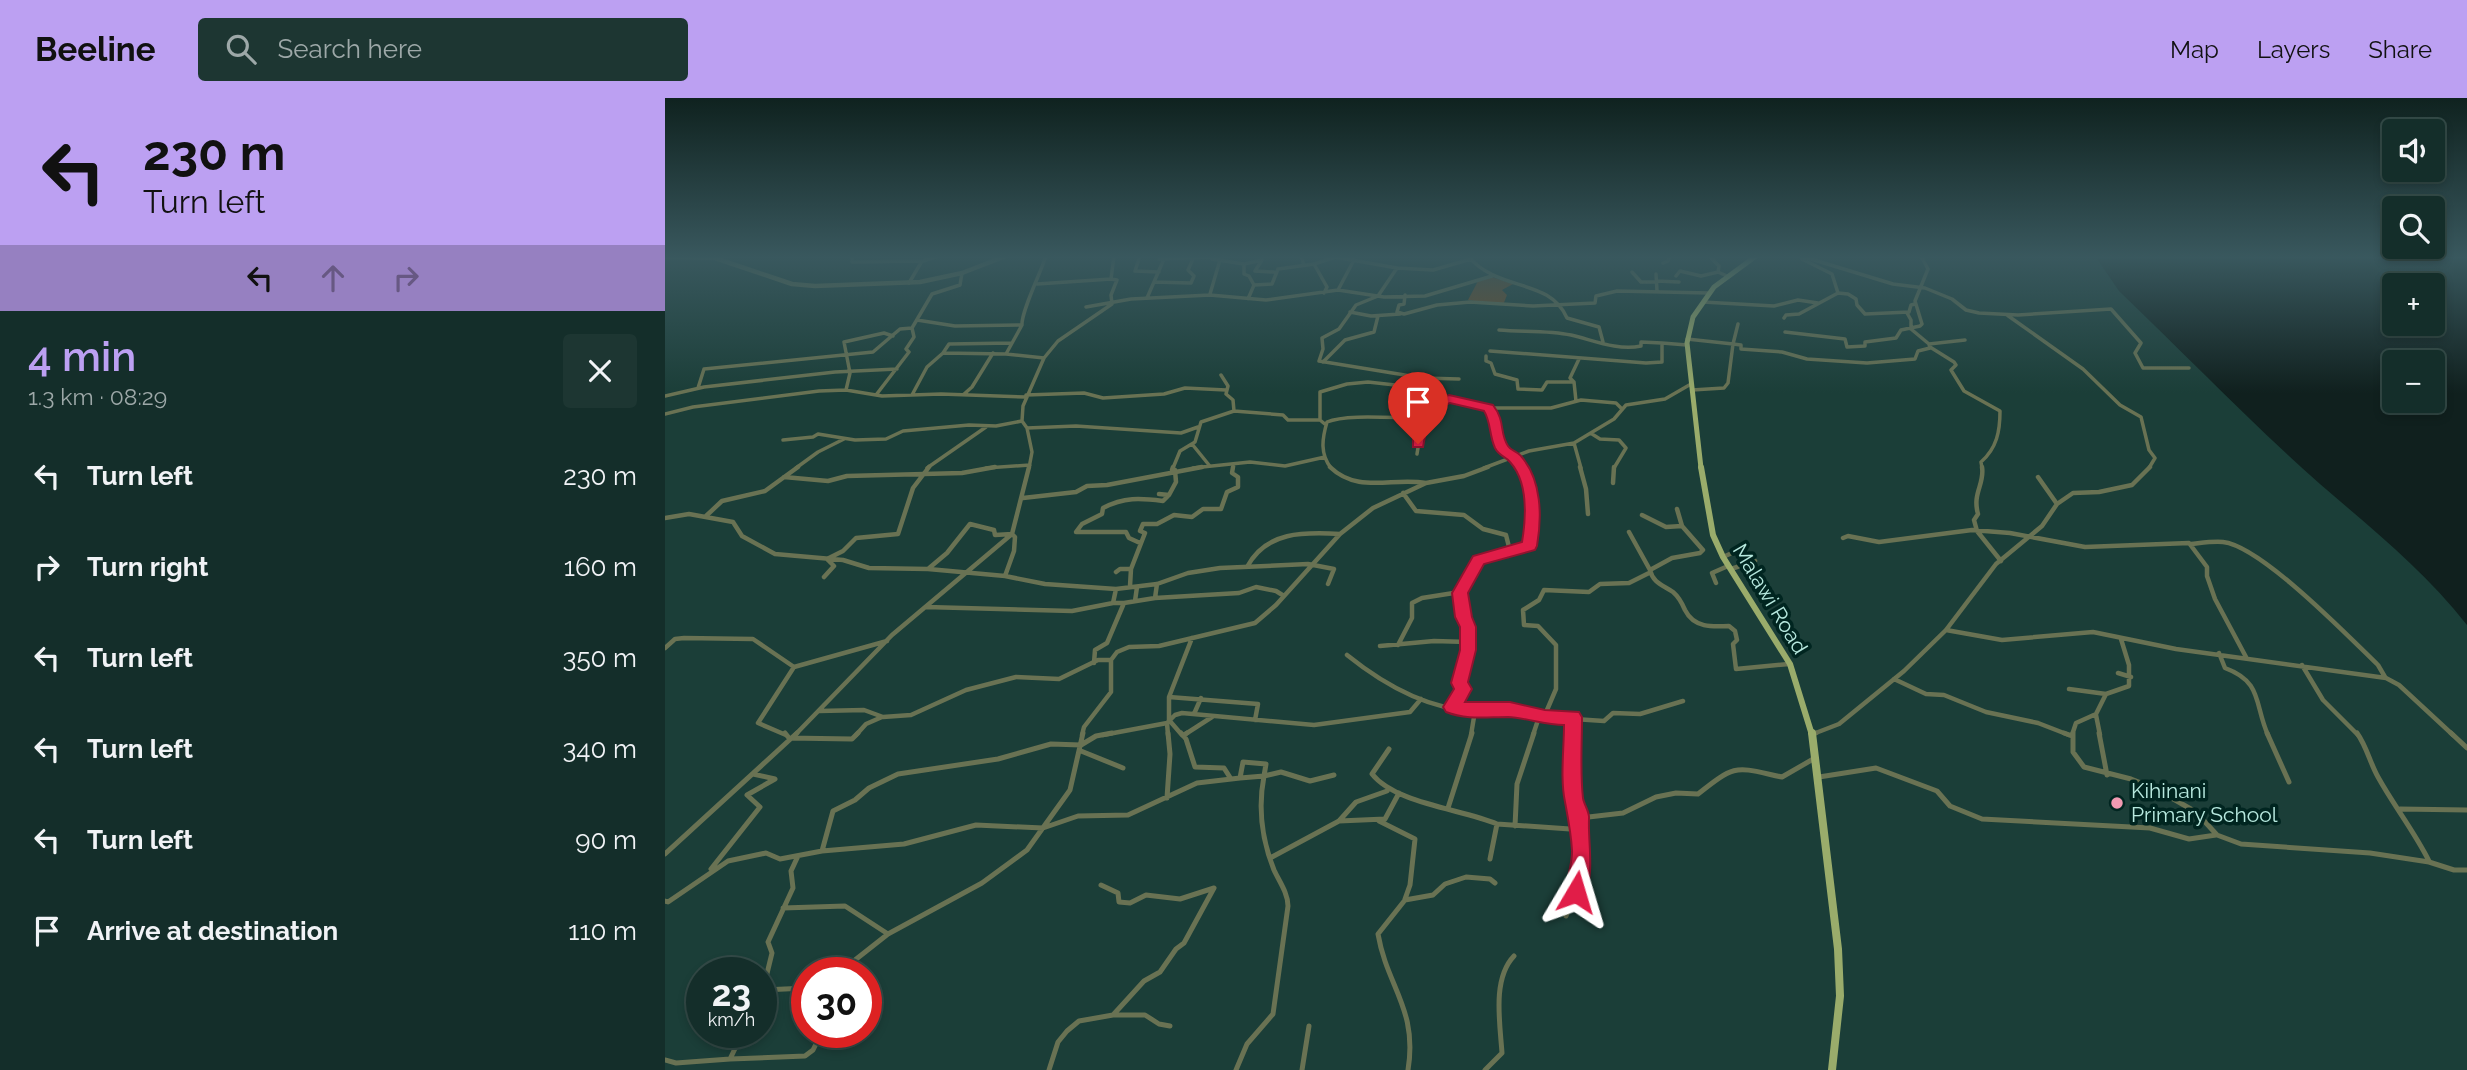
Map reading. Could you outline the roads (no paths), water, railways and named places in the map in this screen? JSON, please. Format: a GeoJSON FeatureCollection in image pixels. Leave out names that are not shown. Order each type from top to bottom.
{"type":"FeatureCollection","features":[{"type":"Feature","properties":{"kind":"main road","name":"Malawi Road"},"geometry":{"type":"LineString","coordinates":[[1702,302],[1693,317],[1687,342],[1709,522],[1729,568],[1790,664],[1812,734],[1819,777],[1840,984],[1832,1070]]}},
{"type":"Feature","properties":{"kind":"street"},"geometry":{"type":"LineString","coordinates":[[912,328],[928,301]]}},
{"type":"Feature","properties":{"kind":"street"},"geometry":{"type":"LineString","coordinates":[[1006,354],[1022,325],[1021,316],[1028,301]]}},
{"type":"Feature","properties":{"kind":"street"},"geometry":{"type":"LineString","coordinates":[[1086,307],[1127,301]]}},
{"type":"Feature","properties":{"kind":"street"},"geometry":{"type":"LineString","coordinates":[[1365,301],[1356,305],[1339,329],[1322,338],[1323,349],[1319,362],[1423,378],[1459,379]]}},
{"type":"Feature","properties":{"kind":"street"},"geometry":{"type":"LineString","coordinates":[[1404,301],[1397,311],[1404,314]]}},
{"type":"Feature","properties":{"kind":"street"},"geometry":{"type":"LineString","coordinates":[[1557,301],[1565,309],[1567,318],[1599,327],[1603,342]]}},
{"type":"Feature","properties":{"kind":"street"},"geometry":{"type":"LineString","coordinates":[[1350,312],[1378,316],[1470,302],[1509,306],[1595,301]]}},
{"type":"Feature","properties":{"kind":"street"},"geometry":{"type":"LineString","coordinates":[[1702,302],[1774,306],[1793,301]]}},
{"type":"Feature","properties":{"kind":"street"},"geometry":{"type":"LineString","coordinates":[[1808,301],[1819,303]]}},
{"type":"Feature","properties":{"kind":"street"},"geometry":{"type":"LineString","coordinates":[[1784,318],[1786,314],[1799,314],[1822,301]]}},
{"type":"Feature","properties":{"kind":"street"},"geometry":{"type":"LineString","coordinates":[[1785,332],[1845,339],[1847,347],[1855,348],[1865,346],[1864,342],[1894,338],[1901,330],[1922,324],[1922,316],[1915,304],[1906,312],[1865,314],[1856,301]]}},
{"type":"Feature","properties":{"kind":"street"},"geometry":{"type":"LineString","coordinates":[[1954,301],[1966,310],[2007,315],[2111,309],[2141,343],[2135,353],[2143,368],[2189,368]]}},
{"type":"Feature","properties":{"kind":"street"},"geometry":{"type":"LineString","coordinates":[[665,854],[715,811],[887,641],[1012,534],[1023,498],[1032,452],[1027,428],[1022,421],[1026,396],[1052,344],[1099,316],[1112,304]]}},
{"type":"Feature","properties":{"kind":"street"},"geometry":{"type":"LineString","coordinates":[[1906,312],[1911,320],[1910,328]]}},
{"type":"Feature","properties":{"kind":"street"},"geometry":{"type":"LineString","coordinates":[[1812,734],[1839,724],[1947,630],[1984,578],[2032,537],[2057,504],[2073,493],[2099,492],[2132,485],[2155,462],[2149,450],[2141,416],[2120,405],[2083,369],[2007,315]]}},
{"type":"Feature","properties":{"kind":"street"},"geometry":{"type":"LineString","coordinates":[[1323,362],[1345,340],[1357,339],[1374,332],[1378,316]]}},
{"type":"Feature","properties":{"kind":"street"},"geometry":{"type":"LineString","coordinates":[[917,320],[954,326],[1022,325]]}},
{"type":"Feature","properties":{"kind":"street"},"geometry":{"type":"LineString","coordinates":[[1428,418],[1378,419],[1340,416],[1331,419],[1327,425],[1322,449],[1328,465],[1341,476],[1356,483],[1426,483],[1464,476],[1529,451],[1574,443],[1614,419],[1621,408],[1636,402],[1665,399],[1691,387],[1724,388],[1728,383],[1738,324]]}},
{"type":"Feature","properties":{"kind":"street"},"geometry":{"type":"LineString","coordinates":[[698,388],[704,369],[873,352],[900,329],[912,328]]}},
{"type":"Feature","properties":{"kind":"street"},"geometry":{"type":"LineString","coordinates":[[876,395],[909,352],[906,349],[915,337],[912,328]]}},
{"type":"Feature","properties":{"kind":"street"},"geometry":{"type":"LineString","coordinates":[[1910,328],[1929,346],[1954,362],[1956,365],[1951,370],[1961,389],[1983,405],[2000,411],[1998,442],[1990,457],[1982,462],[1984,477],[1976,489],[1974,503],[1978,514],[1974,520],[1977,531],[2001,561]]}},
{"type":"Feature","properties":{"kind":"street"},"geometry":{"type":"LineString","coordinates":[[1499,330],[1570,335],[1578,340],[1635,349],[1641,346],[1641,342],[1733,344],[1741,345],[1741,349],[1867,363],[1915,359],[1918,351],[1929,346],[1965,340]]}},
{"type":"Feature","properties":{"kind":"street"},"geometry":{"type":"LineString","coordinates":[[846,390],[848,370],[844,342],[884,333],[893,336]]}},
{"type":"Feature","properties":{"kind":"street"},"geometry":{"type":"LineString","coordinates":[[912,395],[927,367],[949,344],[1012,343]]}},
{"type":"Feature","properties":{"kind":"street"},"geometry":{"type":"LineString","coordinates":[[1490,351],[1580,359],[1662,362],[1662,343]]}},
{"type":"Feature","properties":{"kind":"street"},"geometry":{"type":"LineString","coordinates":[[943,353],[993,353],[1044,358]]}},
{"type":"Feature","properties":{"kind":"street"},"geometry":{"type":"LineString","coordinates":[[962,396],[972,387],[993,353]]}},
{"type":"Feature","properties":{"kind":"street"},"geometry":{"type":"LineString","coordinates":[[1486,356],[1486,361],[1491,363],[1495,374],[1517,380],[1518,389],[1544,390],[1545,383],[1552,380],[1574,382]]}},
{"type":"Feature","properties":{"kind":"street"},"geometry":{"type":"LineString","coordinates":[[1576,401],[1574,382],[1570,378],[1580,359]]}},
{"type":"Feature","properties":{"kind":"street"},"geometry":{"type":"LineString","coordinates":[[665,396],[698,388],[848,370],[897,369]]}},
{"type":"Feature","properties":{"kind":"street"},"geometry":{"type":"LineString","coordinates":[[1221,375],[1228,386],[1226,394],[1233,400],[1234,411]]}},
{"type":"Feature","properties":{"kind":"street"},"geometry":{"type":"LineString","coordinates":[[1320,421],[1320,392],[1348,384],[1397,383],[1431,389],[1432,395],[1488,408],[1551,408],[1576,401],[1613,402],[1621,408]]}},
{"type":"Feature","properties":{"kind":"street"},"geometry":{"type":"LineString","coordinates":[[665,414],[693,407],[791,394],[846,390],[876,395],[1026,396],[1084,393],[1103,398],[1164,394],[1185,388],[1226,390]]}},
{"type":"Feature","properties":{"kind":"street"},"geometry":{"type":"LineString","coordinates":[[1417,454],[1419,431],[1437,403],[1445,399]]}},
{"type":"Feature","properties":{"kind":"street"},"geometry":{"type":"LineString","coordinates":[[1488,408],[1495,418],[1497,438],[1504,452],[1507,456],[1514,457]]}},
{"type":"Feature","properties":{"kind":"street"},"geometry":{"type":"LineString","coordinates":[[1027,428],[1076,426],[1181,433],[1198,426],[1206,418],[1234,411],[1283,415],[1288,420],[1320,421],[1327,425]]}},
{"type":"Feature","properties":{"kind":"street"},"geometry":{"type":"LineString","coordinates":[[783,440],[813,437],[818,434],[886,439],[903,431],[969,425],[986,427],[1022,421]]}},
{"type":"Feature","properties":{"kind":"street"},"geometry":{"type":"LineString","coordinates":[[1140,543],[1129,538],[1126,532],[1076,532],[1082,524],[1103,514],[1103,508],[1119,499],[1132,497],[1163,501],[1176,482],[1173,470],[1180,451],[1192,444],[1199,432],[1198,426]]}},
{"type":"Feature","properties":{"kind":"street"},"geometry":{"type":"LineString","coordinates":[[827,559],[843,551],[856,538],[898,534],[913,488],[922,474],[933,462],[986,427]]}},
{"type":"Feature","properties":{"kind":"street"},"geometry":{"type":"LineString","coordinates":[[1591,434],[1600,439],[1619,440],[1626,447],[1614,467],[1613,483]]}},
{"type":"Feature","properties":{"kind":"street"},"geometry":{"type":"LineString","coordinates":[[706,516],[722,501],[732,501],[738,496],[759,493],[830,444],[846,438]]}},
{"type":"Feature","properties":{"kind":"street"},"geometry":{"type":"LineString","coordinates":[[1574,443],[1588,502],[1588,514]]}},
{"type":"Feature","properties":{"kind":"street"},"geometry":{"type":"LineString","coordinates":[[1192,444],[1209,465]]}},
{"type":"Feature","properties":{"kind":"street"},"geometry":{"type":"LineString","coordinates":[[1023,498],[1076,492],[1087,486],[1107,485],[1209,465],[1250,462],[1285,466],[1325,457]]}},
{"type":"Feature","properties":{"kind":"street"},"geometry":{"type":"LineString","coordinates":[[1452,707],[1463,689],[1459,683],[1468,642],[1468,627],[1463,617],[1460,593],[1479,560],[1529,546],[1534,524],[1526,477],[1514,457]]}},
{"type":"Feature","properties":{"kind":"street"},"geometry":{"type":"LineString","coordinates":[[1135,601],[1131,569],[1145,533],[1140,531],[1143,524],[1157,524],[1174,515],[1192,517],[1203,509],[1221,509],[1227,492],[1238,486],[1238,477],[1232,473],[1234,464]]}},
{"type":"Feature","properties":{"kind":"street"},"geometry":{"type":"LineString","coordinates":[[784,477],[828,481],[847,476],[962,473],[998,466],[1030,465]]}},
{"type":"Feature","properties":{"kind":"street"},"geometry":{"type":"LineString","coordinates":[[2038,477],[2057,504]]}},
{"type":"Feature","properties":{"kind":"street"},"geometry":{"type":"LineString","coordinates":[[859,957],[888,934],[982,883],[1019,859],[1070,790],[1084,727],[1111,692],[1111,660],[1117,652],[1249,626],[1267,614],[1357,519],[1403,492],[1426,483]]}},
{"type":"Feature","properties":{"kind":"street"},"geometry":{"type":"LineString","coordinates":[[1403,492],[1416,511],[1464,515],[1483,530],[1506,535],[1510,551]]}},
{"type":"Feature","properties":{"kind":"street"},"geometry":{"type":"LineString","coordinates":[[1160,494],[1169,495]]}},
{"type":"Feature","properties":{"kind":"street"},"geometry":{"type":"LineString","coordinates":[[1515,826],[1517,784],[1541,717],[1556,689],[1556,645],[1538,626],[1524,625],[1523,610],[1539,600],[1544,590],[1588,592],[1600,584],[1629,583],[1672,558],[1703,550],[1682,526],[1677,509]]}},
{"type":"Feature","properties":{"kind":"street"},"geometry":{"type":"LineString","coordinates":[[665,518],[689,514],[733,522],[742,536],[769,552],[827,559],[869,568],[966,572],[1045,584],[1116,589],[1157,584],[1188,573],[1247,567],[1312,565],[1334,569],[1328,584]]}},
{"type":"Feature","properties":{"kind":"street"},"geometry":{"type":"LineString","coordinates":[[1642,515],[1653,524],[1671,528],[1682,526]]}},
{"type":"Feature","properties":{"kind":"street"},"geometry":{"type":"LineString","coordinates":[[928,569],[947,552],[970,524],[994,530],[995,535],[1012,534]]}},
{"type":"Feature","properties":{"kind":"street"},"geometry":{"type":"LineString","coordinates":[[1843,538],[1848,536],[1884,542],[1958,530],[2032,537],[2085,547],[2179,541],[2191,544],[2224,542],[2246,550],[2267,564],[2278,577],[2313,602],[2378,665],[2386,678]]}},
{"type":"Feature","properties":{"kind":"street"},"geometry":{"type":"LineString","coordinates":[[1629,532],[1656,584],[1678,596],[1686,613],[1697,623],[1711,627],[1730,626],[1735,631],[1737,640],[1733,644],[1736,670],[1790,664]]}},
{"type":"Feature","properties":{"kind":"street"},"geometry":{"type":"LineString","coordinates":[[1247,567],[1261,546],[1274,539],[1304,533],[1340,534]]}},
{"type":"Feature","properties":{"kind":"street"},"geometry":{"type":"LineString","coordinates":[[1005,576],[1014,551],[1015,537],[1012,534]]}},
{"type":"Feature","properties":{"kind":"street"},"geometry":{"type":"LineString","coordinates":[[2191,544],[2207,567],[2205,573],[2209,584],[2246,657]]}},
{"type":"Feature","properties":{"kind":"street"},"geometry":{"type":"LineString","coordinates":[[1716,583],[1711,573],[1746,566],[1755,561],[1741,549],[1723,557]]}},
{"type":"Feature","properties":{"kind":"street"},"geometry":{"type":"LineString","coordinates":[[824,577],[834,566],[827,559]]}},
{"type":"Feature","properties":{"kind":"street"},"geometry":{"type":"LineString","coordinates":[[1117,572],[1120,569],[1131,569]]}},
{"type":"Feature","properties":{"kind":"street"},"geometry":{"type":"LineString","coordinates":[[1155,598],[1157,584]]}},
{"type":"Feature","properties":{"kind":"street"},"geometry":{"type":"LineString","coordinates":[[926,607],[1072,611],[1155,598],[1238,593],[1256,587],[1276,591],[1284,596]]}},
{"type":"Feature","properties":{"kind":"street"},"geometry":{"type":"LineString","coordinates":[[1113,603],[1116,589]]}},
{"type":"Feature","properties":{"kind":"street"},"geometry":{"type":"LineString","coordinates":[[1398,645],[1412,618],[1412,603],[1422,598],[1460,593]]}},
{"type":"Feature","properties":{"kind":"street"},"geometry":{"type":"LineString","coordinates":[[1094,663],[1094,650],[1107,642],[1124,603]]}},
{"type":"Feature","properties":{"kind":"street"},"geometry":{"type":"LineString","coordinates":[[1947,630],[2002,640],[2023,636],[2049,637],[2081,631],[2176,649],[2386,678],[2399,685],[2467,748]]}},
{"type":"Feature","properties":{"kind":"street"},"geometry":{"type":"LineString","coordinates":[[1167,799],[1170,696],[1193,637]]}},
{"type":"Feature","properties":{"kind":"street"},"geometry":{"type":"LineString","coordinates":[[665,648],[675,639],[684,638],[753,639],[758,646],[794,667]]}},
{"type":"Feature","properties":{"kind":"street"},"geometry":{"type":"LineString","coordinates":[[2069,689],[2106,694],[2129,686],[2131,677],[2121,639]]}},
{"type":"Feature","properties":{"kind":"street"},"geometry":{"type":"LineString","coordinates":[[887,641],[794,667],[758,723],[784,732],[789,738],[852,739],[866,724],[883,717],[911,715],[966,690],[1016,677],[1059,678],[1094,663],[1111,660]]}},
{"type":"Feature","properties":{"kind":"street"},"geometry":{"type":"LineString","coordinates":[[1380,646],[1434,641],[1468,642]]}},
{"type":"Feature","properties":{"kind":"street"},"geometry":{"type":"LineString","coordinates":[[2218,653],[2225,668],[2242,674],[2256,691],[2263,724],[2288,782]]}},
{"type":"Feature","properties":{"kind":"street"},"geometry":{"type":"LineString","coordinates":[[1347,655],[1378,678],[1421,699],[1475,711],[1510,710],[1541,717],[1604,721],[1613,713],[1640,715],[1683,701]]}},
{"type":"Feature","properties":{"kind":"street"},"geometry":{"type":"LineString","coordinates":[[2302,665],[2323,700],[2354,729],[2364,743],[2377,776],[2420,841],[2429,862]]}},
{"type":"Feature","properties":{"kind":"street"},"geometry":{"type":"LineString","coordinates":[[2118,673],[2131,677]]}},
{"type":"Feature","properties":{"kind":"street"},"geometry":{"type":"LineString","coordinates":[[1893,679],[1926,694],[1944,695],[1986,712],[2038,723],[2072,736]]}},
{"type":"Feature","properties":{"kind":"street"},"geometry":{"type":"LineString","coordinates":[[2106,694],[2096,714],[2107,775]]}},
{"type":"Feature","properties":{"kind":"street"},"geometry":{"type":"LineString","coordinates":[[1170,696],[1258,704],[1255,720]]}},
{"type":"Feature","properties":{"kind":"street"},"geometry":{"type":"LineString","coordinates":[[1194,714],[1201,698]]}},
{"type":"Feature","properties":{"kind":"street"},"geometry":{"type":"LineString","coordinates":[[1081,748],[1096,736],[1168,722],[1182,713],[1314,725],[1410,712],[1421,699]]}},
{"type":"Feature","properties":{"kind":"street"},"geometry":{"type":"LineString","coordinates":[[819,711],[864,710],[883,717]]}},
{"type":"Feature","properties":{"kind":"street"},"geometry":{"type":"LineString","coordinates":[[1448,808],[1475,722],[1475,711]]}},
{"type":"Feature","properties":{"kind":"street"},"geometry":{"type":"LineString","coordinates":[[2096,714],[2079,720],[2072,736],[2073,752],[2077,760],[2084,767],[2131,779],[2176,799],[2196,812],[2217,835],[2259,847],[2285,846],[2370,853],[2429,862],[2448,869],[2467,870]]}},
{"type":"Feature","properties":{"kind":"street"},"geometry":{"type":"LineString","coordinates":[[1184,735],[1213,716]]}},
{"type":"Feature","properties":{"kind":"street"},"geometry":{"type":"LineString","coordinates":[[1566,916],[1576,892],[1582,851],[1577,825],[1580,818],[1574,800],[1573,717]]}},
{"type":"Feature","properties":{"kind":"street"},"geometry":{"type":"LineString","coordinates":[[1168,722],[1184,735],[1195,767],[1224,768],[1231,779]]}},
{"type":"Feature","properties":{"kind":"street"},"geometry":{"type":"LineString","coordinates":[[822,851],[834,811],[855,800],[869,788],[898,774],[998,759],[1051,744],[1081,748],[1123,768]]}},
{"type":"Feature","properties":{"kind":"street"},"geometry":{"type":"LineString","coordinates":[[1389,750],[1372,774],[1379,785],[1388,790],[1497,824],[1570,829],[1577,825]]}},
{"type":"Feature","properties":{"kind":"street"},"geometry":{"type":"LineString","coordinates":[[1580,818],[1623,813],[1656,797],[1698,794],[1725,772],[1741,768],[1781,777],[1798,770],[1815,758]]}},
{"type":"Feature","properties":{"kind":"street"},"geometry":{"type":"LineString","coordinates":[[1236,1070],[1247,1044],[1273,1014],[1288,906],[1288,899],[1273,867],[1261,819],[1260,796],[1266,764],[1243,762],[1240,779]]}},
{"type":"Feature","properties":{"kind":"street"},"geometry":{"type":"LineString","coordinates":[[1819,777],[1875,768],[1937,791],[1950,806],[1982,819],[2150,828],[2189,839],[2217,835]]}},
{"type":"Feature","properties":{"kind":"street"},"geometry":{"type":"LineString","coordinates":[[665,901],[668,902],[728,861],[766,853],[780,859],[822,851],[904,844],[976,825],[1043,828],[1078,816],[1128,815],[1197,783],[1281,772],[1310,781],[1334,775]]}},
{"type":"Feature","properties":{"kind":"street"},"geometry":{"type":"LineString","coordinates":[[709,872],[760,807],[747,795],[775,779],[753,774]]}},
{"type":"Feature","properties":{"kind":"street"},"geometry":{"type":"LineString","coordinates":[[1272,856],[1335,822],[1356,802],[1388,790]]}},
{"type":"Feature","properties":{"kind":"street"},"geometry":{"type":"LineString","coordinates":[[1335,822],[1379,821],[1387,817],[1399,793]]}},
{"type":"Feature","properties":{"kind":"street"},"geometry":{"type":"LineString","coordinates":[[2400,809],[2467,810]]}},
{"type":"Feature","properties":{"kind":"street"},"geometry":{"type":"LineString","coordinates":[[1379,821],[1415,839],[1411,891],[1378,937],[1384,961],[1400,993],[1409,1026],[1412,1045],[1408,1070]]}},
{"type":"Feature","properties":{"kind":"street"},"geometry":{"type":"LineString","coordinates":[[1490,859],[1497,824]]}},
{"type":"Feature","properties":{"kind":"street"},"geometry":{"type":"LineString","coordinates":[[771,957],[768,943],[793,888],[790,881],[791,865],[798,856]]}},
{"type":"Feature","properties":{"kind":"street"},"geometry":{"type":"LineString","coordinates":[[1405,900],[1433,895],[1445,884],[1466,877],[1490,879],[1495,883]]}},
{"type":"Feature","properties":{"kind":"street"},"geometry":{"type":"LineString","coordinates":[[1101,885],[1118,893],[1119,902],[1123,903],[1138,902],[1146,895],[1180,899],[1214,888],[1184,943],[1176,949],[1160,972],[1144,981],[1113,1015]]}},
{"type":"Feature","properties":{"kind":"street"},"geometry":{"type":"LineString","coordinates":[[783,908],[845,906],[856,917],[873,922],[888,934]]}},
{"type":"Feature","properties":{"kind":"street"},"geometry":{"type":"LineString","coordinates":[[1485,1070],[1502,1054],[1500,1012],[1503,972],[1507,962],[1514,956]]}},
{"type":"Feature","properties":{"kind":"street"},"geometry":{"type":"LineString","coordinates":[[1049,1070],[1058,1042],[1079,1021],[1113,1015],[1145,1015],[1159,1024],[1170,1026]]}},
{"type":"Feature","properties":{"kind":"street"},"geometry":{"type":"LineString","coordinates":[[1302,1070],[1309,1026]]}},
{"type":"Feature","properties":{"kind":"street"},"geometry":{"type":"LineString","coordinates":[[730,1059],[735,1048]]}},
{"type":"Feature","properties":{"kind":"street"},"geometry":{"type":"LineString","coordinates":[[665,1060],[676,1063],[806,1056],[814,1048]]}},
{"type":"Feature","properties":{"kind":"place","name":"Kihinani Primary School"},"geometry":{"type":"Point","coordinates":[2117,803]}}]}
